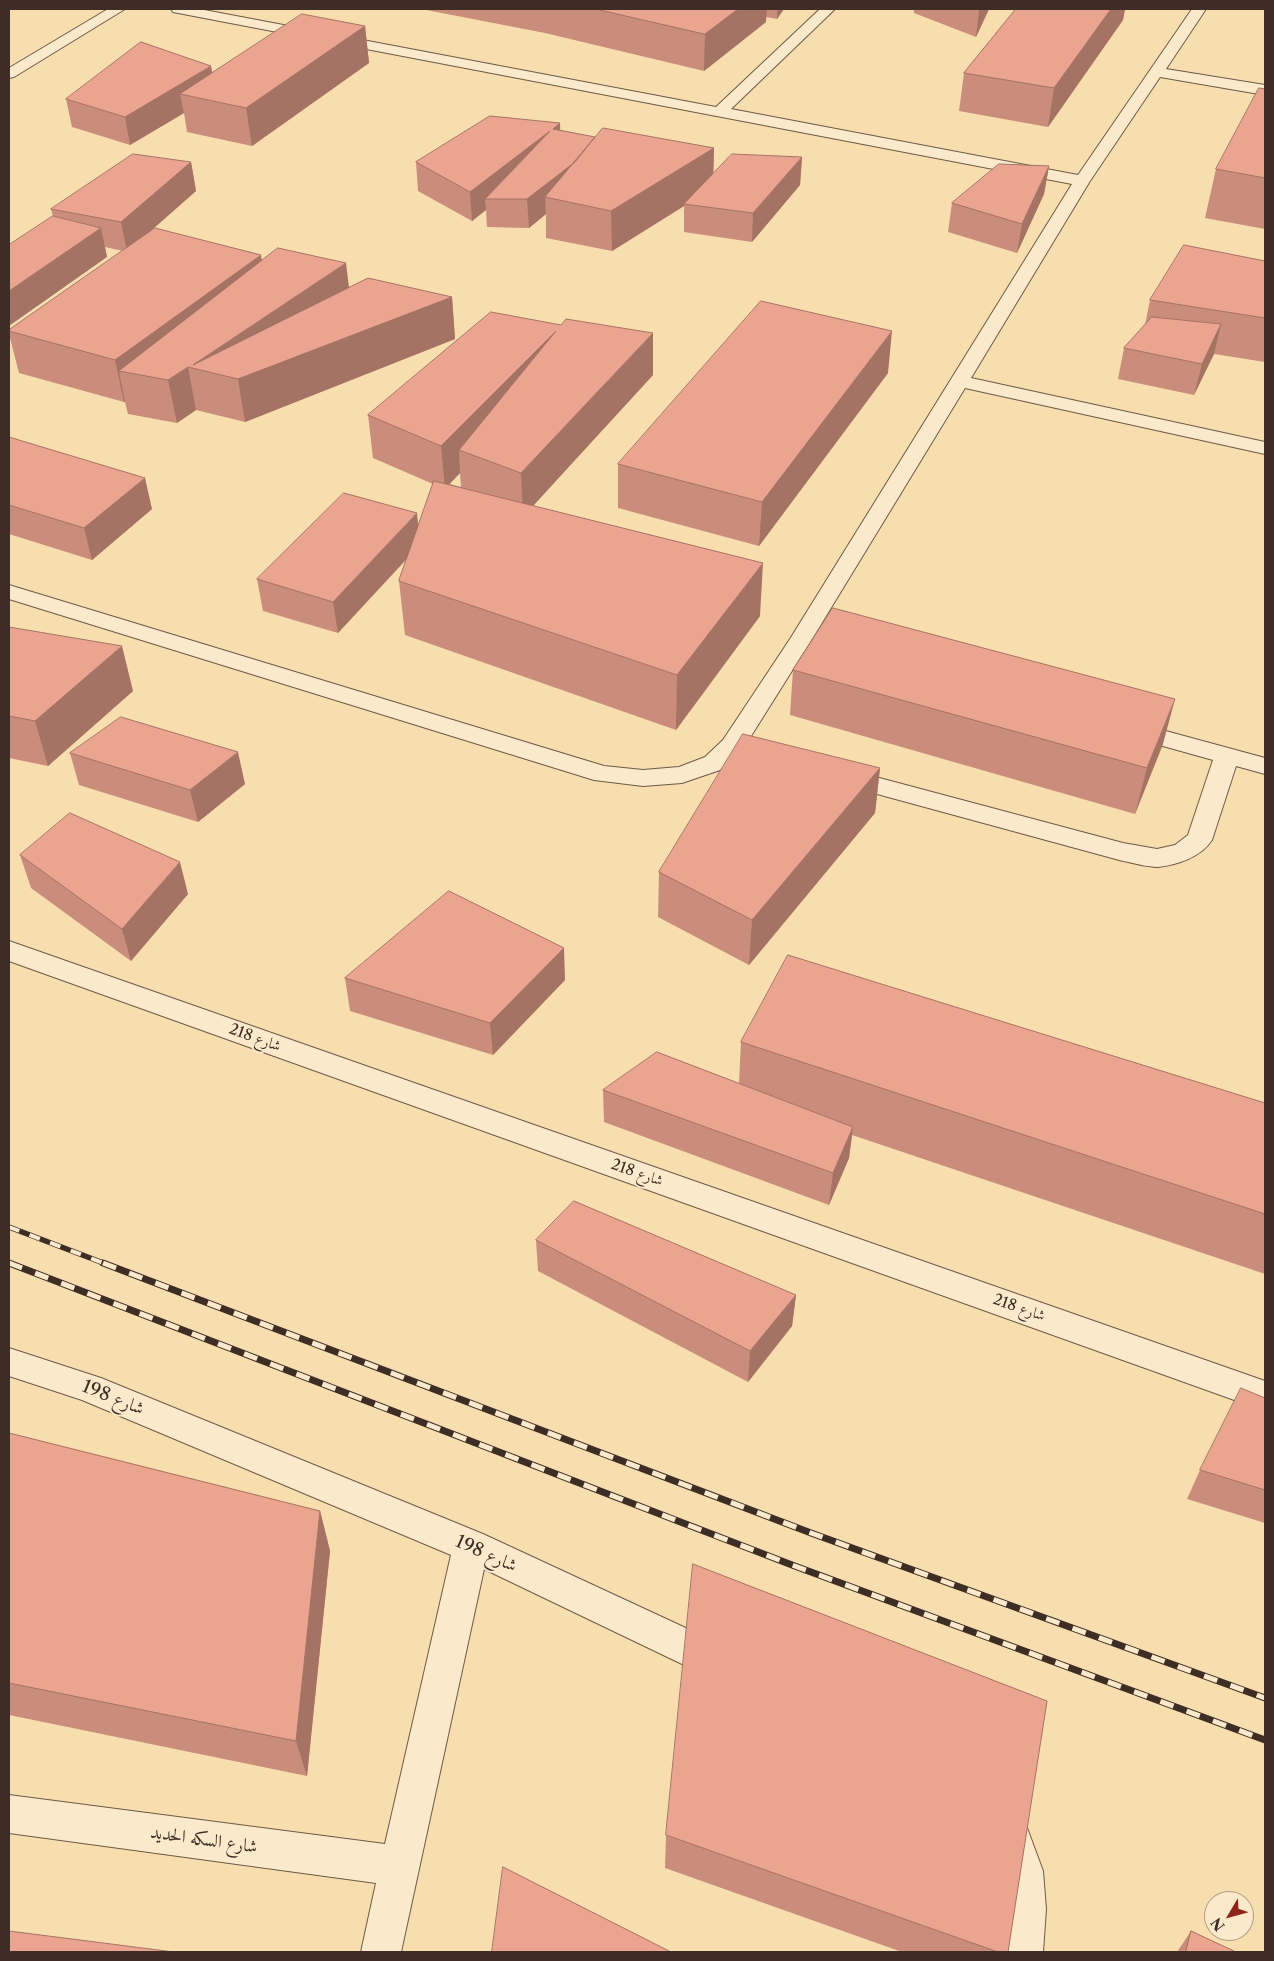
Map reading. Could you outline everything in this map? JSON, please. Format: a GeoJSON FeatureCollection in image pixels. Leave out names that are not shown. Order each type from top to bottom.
{"type":"FeatureCollection","features":[{"type":"Feature","properties":{"kind":"street"},"geometry":{"type":"LineString","coordinates":[[9,74],[118,9]]}},
{"type":"Feature","properties":{"kind":"street"},"geometry":{"type":"LineString","coordinates":[[178,9],[1082,181]]}},
{"type":"Feature","properties":{"kind":"street"},"geometry":{"type":"LineString","coordinates":[[719,112],[828,9]]}},
{"type":"Feature","properties":{"kind":"street"},"geometry":{"type":"LineString","coordinates":[[9,592],[603,774],[643,778],[682,775],[714,763],[742,749],[810,641],[959,381],[1082,181],[1199,9]]}},
{"type":"Feature","properties":{"kind":"street"},"geometry":{"type":"LineString","coordinates":[[1155,72],[1265,90]]}},
{"type":"Feature","properties":{"kind":"street"},"geometry":{"type":"LineString","coordinates":[[959,381],[1265,448]]}},
{"type":"Feature","properties":{"kind":"street"},"geometry":{"type":"LineString","coordinates":[[1104,722],[1265,766]]}},
{"type":"Feature","properties":{"kind":"street"},"geometry":{"type":"LineString","coordinates":[[818,769],[1113,849],[1157,858],[1183,852],[1199,840],[1227,756]]}},
{"type":"Feature","properties":{"kind":"street","name":"شارع 218"},"geometry":{"type":"LineString","coordinates":[[9,951],[1265,1396]]}},
{"type":"Feature","properties":{"kind":"street","name":"شارع 198"},"geometry":{"type":"LineString","coordinates":[[9,1362],[89,1388],[471,1546],[748,1676]]}},
{"type":"Feature","properties":{"kind":"street"},"geometry":{"type":"LineString","coordinates":[[381,1952],[471,1546]]}},
{"type":"Feature","properties":{"kind":"street"},"geometry":{"type":"LineString","coordinates":[[989,1804],[1009,1831],[1023,1871],[1026,1909],[1023,1952]]}},
{"type":"Feature","properties":{"kind":"street","name":"شارع السكه الحديد"},"geometry":{"type":"LineString","coordinates":[[9,1814],[399,1866]]}},
{"type":"Feature","properties":{"kind":"building"},"geometry":{"type":"Polygon","coordinates":[[[596,9],[738,9],[705,34],[596,9]]]}},
{"type":"Feature","properties":{"kind":"building"},"geometry":{"type":"Polygon","coordinates":[[[1016,9],[1111,9],[1054,88],[964,73],[1016,9]]]}},
{"type":"Feature","properties":{"kind":"building"},"geometry":{"type":"Polygon","coordinates":[[[302,14],[365,26],[246,108],[180,94],[302,14]]]}},
{"type":"Feature","properties":{"kind":"building"},"geometry":{"type":"Polygon","coordinates":[[[141,42],[211,66],[125,117],[66,99],[141,42]]]}},
{"type":"Feature","properties":{"kind":"building"},"geometry":{"type":"Polygon","coordinates":[[[1259,88],[1265,89],[1265,178],[1216,169],[1259,88]]]}},
{"type":"Feature","properties":{"kind":"building"},"geometry":{"type":"Polygon","coordinates":[[[490,116],[560,123],[553,129],[595,137],[575,162],[527,199],[485,199],[550,131],[470,192],[416,162],[490,116]]]}},
{"type":"Feature","properties":{"kind":"building"},"geometry":{"type":"Polygon","coordinates":[[[603,128],[714,148],[611,211],[545,197],[603,128]]]}},
{"type":"Feature","properties":{"kind":"building"},"geometry":{"type":"Polygon","coordinates":[[[133,154],[191,162],[121,222],[51,209],[133,154]]]}},
{"type":"Feature","properties":{"kind":"building"},"geometry":{"type":"Polygon","coordinates":[[[732,154],[802,157],[753,213],[684,204],[732,154]]]}},
{"type":"Feature","properties":{"kind":"building"},"geometry":{"type":"Polygon","coordinates":[[[999,164],[1049,166],[1022,224],[952,203],[999,164]]]}},
{"type":"Feature","properties":{"kind":"building"},"geometry":{"type":"Polygon","coordinates":[[[53,216],[101,228],[9,291],[9,245],[53,216]]]}},
{"type":"Feature","properties":{"kind":"building"},"geometry":{"type":"Polygon","coordinates":[[[155,228],[261,255],[115,360],[9,331],[9,330],[155,228]]]}},
{"type":"Feature","properties":{"kind":"building"},"geometry":{"type":"Polygon","coordinates":[[[1184,245],[1265,261],[1265,318],[1150,300],[1184,245]]]}},
{"type":"Feature","properties":{"kind":"building"},"geometry":{"type":"Polygon","coordinates":[[[278,248],[346,263],[193,365],[368,278],[452,297],[238,379],[188,367],[168,380],[119,371],[278,248]]]}},
{"type":"Feature","properties":{"kind":"building"},"geometry":{"type":"Polygon","coordinates":[[[761,301],[892,331],[762,502],[618,464],[761,301]]]}},
{"type":"Feature","properties":{"kind":"building"},"geometry":{"type":"Polygon","coordinates":[[[491,312],[561,325],[566,319],[653,333],[521,473],[459,450],[556,331],[441,446],[368,415],[491,312]]]}},
{"type":"Feature","properties":{"kind":"building"},"geometry":{"type":"Polygon","coordinates":[[[1152,317],[1221,324],[1202,364],[1124,348],[1152,317]]]}},
{"type":"Feature","properties":{"kind":"building"},"geometry":{"type":"Polygon","coordinates":[[[9,437],[145,478],[84,528],[9,505],[9,437]]]}},
{"type":"Feature","properties":{"kind":"building"},"geometry":{"type":"Polygon","coordinates":[[[434,481],[763,563],[677,675],[399,581],[434,481]]]}},
{"type":"Feature","properties":{"kind":"building"},"geometry":{"type":"Polygon","coordinates":[[[344,493],[417,513],[333,602],[257,579],[344,493]]]}},
{"type":"Feature","properties":{"kind":"building"},"geometry":{"type":"Polygon","coordinates":[[[833,608],[1175,699],[1147,768],[793,670],[833,608]]]}},
{"type":"Feature","properties":{"kind":"building"},"geometry":{"type":"Polygon","coordinates":[[[9,627],[122,646],[35,721],[9,716],[9,627]]]}},
{"type":"Feature","properties":{"kind":"building"},"geometry":{"type":"Polygon","coordinates":[[[121,717],[238,752],[190,790],[70,753],[121,717]]]}},
{"type":"Feature","properties":{"kind":"building"},"geometry":{"type":"Polygon","coordinates":[[[743,734],[880,768],[752,920],[659,872],[743,734]]]}},
{"type":"Feature","properties":{"kind":"building"},"geometry":{"type":"Polygon","coordinates":[[[70,813],[180,862],[122,929],[20,855],[70,813]]]}},
{"type":"Feature","properties":{"kind":"building"},"geometry":{"type":"Polygon","coordinates":[[[449,891],[564,948],[490,1023],[345,978],[449,891]]]}},
{"type":"Feature","properties":{"kind":"building"},"geometry":{"type":"Polygon","coordinates":[[[788,955],[1265,1103],[1265,1214],[741,1042],[788,955]]]}},
{"type":"Feature","properties":{"kind":"building"},"geometry":{"type":"Polygon","coordinates":[[[657,1052],[853,1127],[833,1173],[603,1090],[657,1052]]]}},
{"type":"Feature","properties":{"kind":"building"},"geometry":{"type":"Polygon","coordinates":[[[574,1201],[796,1295],[750,1351],[536,1240],[574,1201]]]}},
{"type":"Feature","properties":{"kind":"building"},"geometry":{"type":"Polygon","coordinates":[[[1241,1388],[1265,1398],[1265,1490],[1200,1470],[1241,1388]]]}},
{"type":"Feature","properties":{"kind":"building"},"geometry":{"type":"Polygon","coordinates":[[[9,1433],[320,1511],[296,1741],[9,1683],[9,1433]]]}},
{"type":"Feature","properties":{"kind":"building"},"geometry":{"type":"Polygon","coordinates":[[[693,1564],[1047,1701],[1008,1952],[998,1952],[666,1835],[693,1564]]]}},
{"type":"Feature","properties":{"kind":"building"},"geometry":{"type":"Polygon","coordinates":[[[503,1867],[671,1952],[492,1952],[503,1867]]]}},
{"type":"Feature","properties":{"kind":"building"},"geometry":{"type":"Polygon","coordinates":[[[9,1931],[174,1952],[9,1952],[9,1931]]]}},
{"type":"Feature","properties":{"kind":"building"},"geometry":{"type":"Polygon","coordinates":[[[1191,1931],[1204,1937],[1204,1941],[1212,1941],[1236,1952],[1186,1952],[1191,1931]]]}},
{"type":"Feature","properties":{"kind":"railway"},"geometry":{"type":"LineString","coordinates":[[9,1227],[106,1264]]}},
{"type":"Feature","properties":{"kind":"railway"},"geometry":{"type":"LineString","coordinates":[[12,1264],[9,1263],[792,1565],[1265,1740]]}},
{"type":"Feature","properties":{"kind":"railway"},"geometry":{"type":"LineString","coordinates":[[103,1263],[811,1533],[1265,1698]]}}]}
